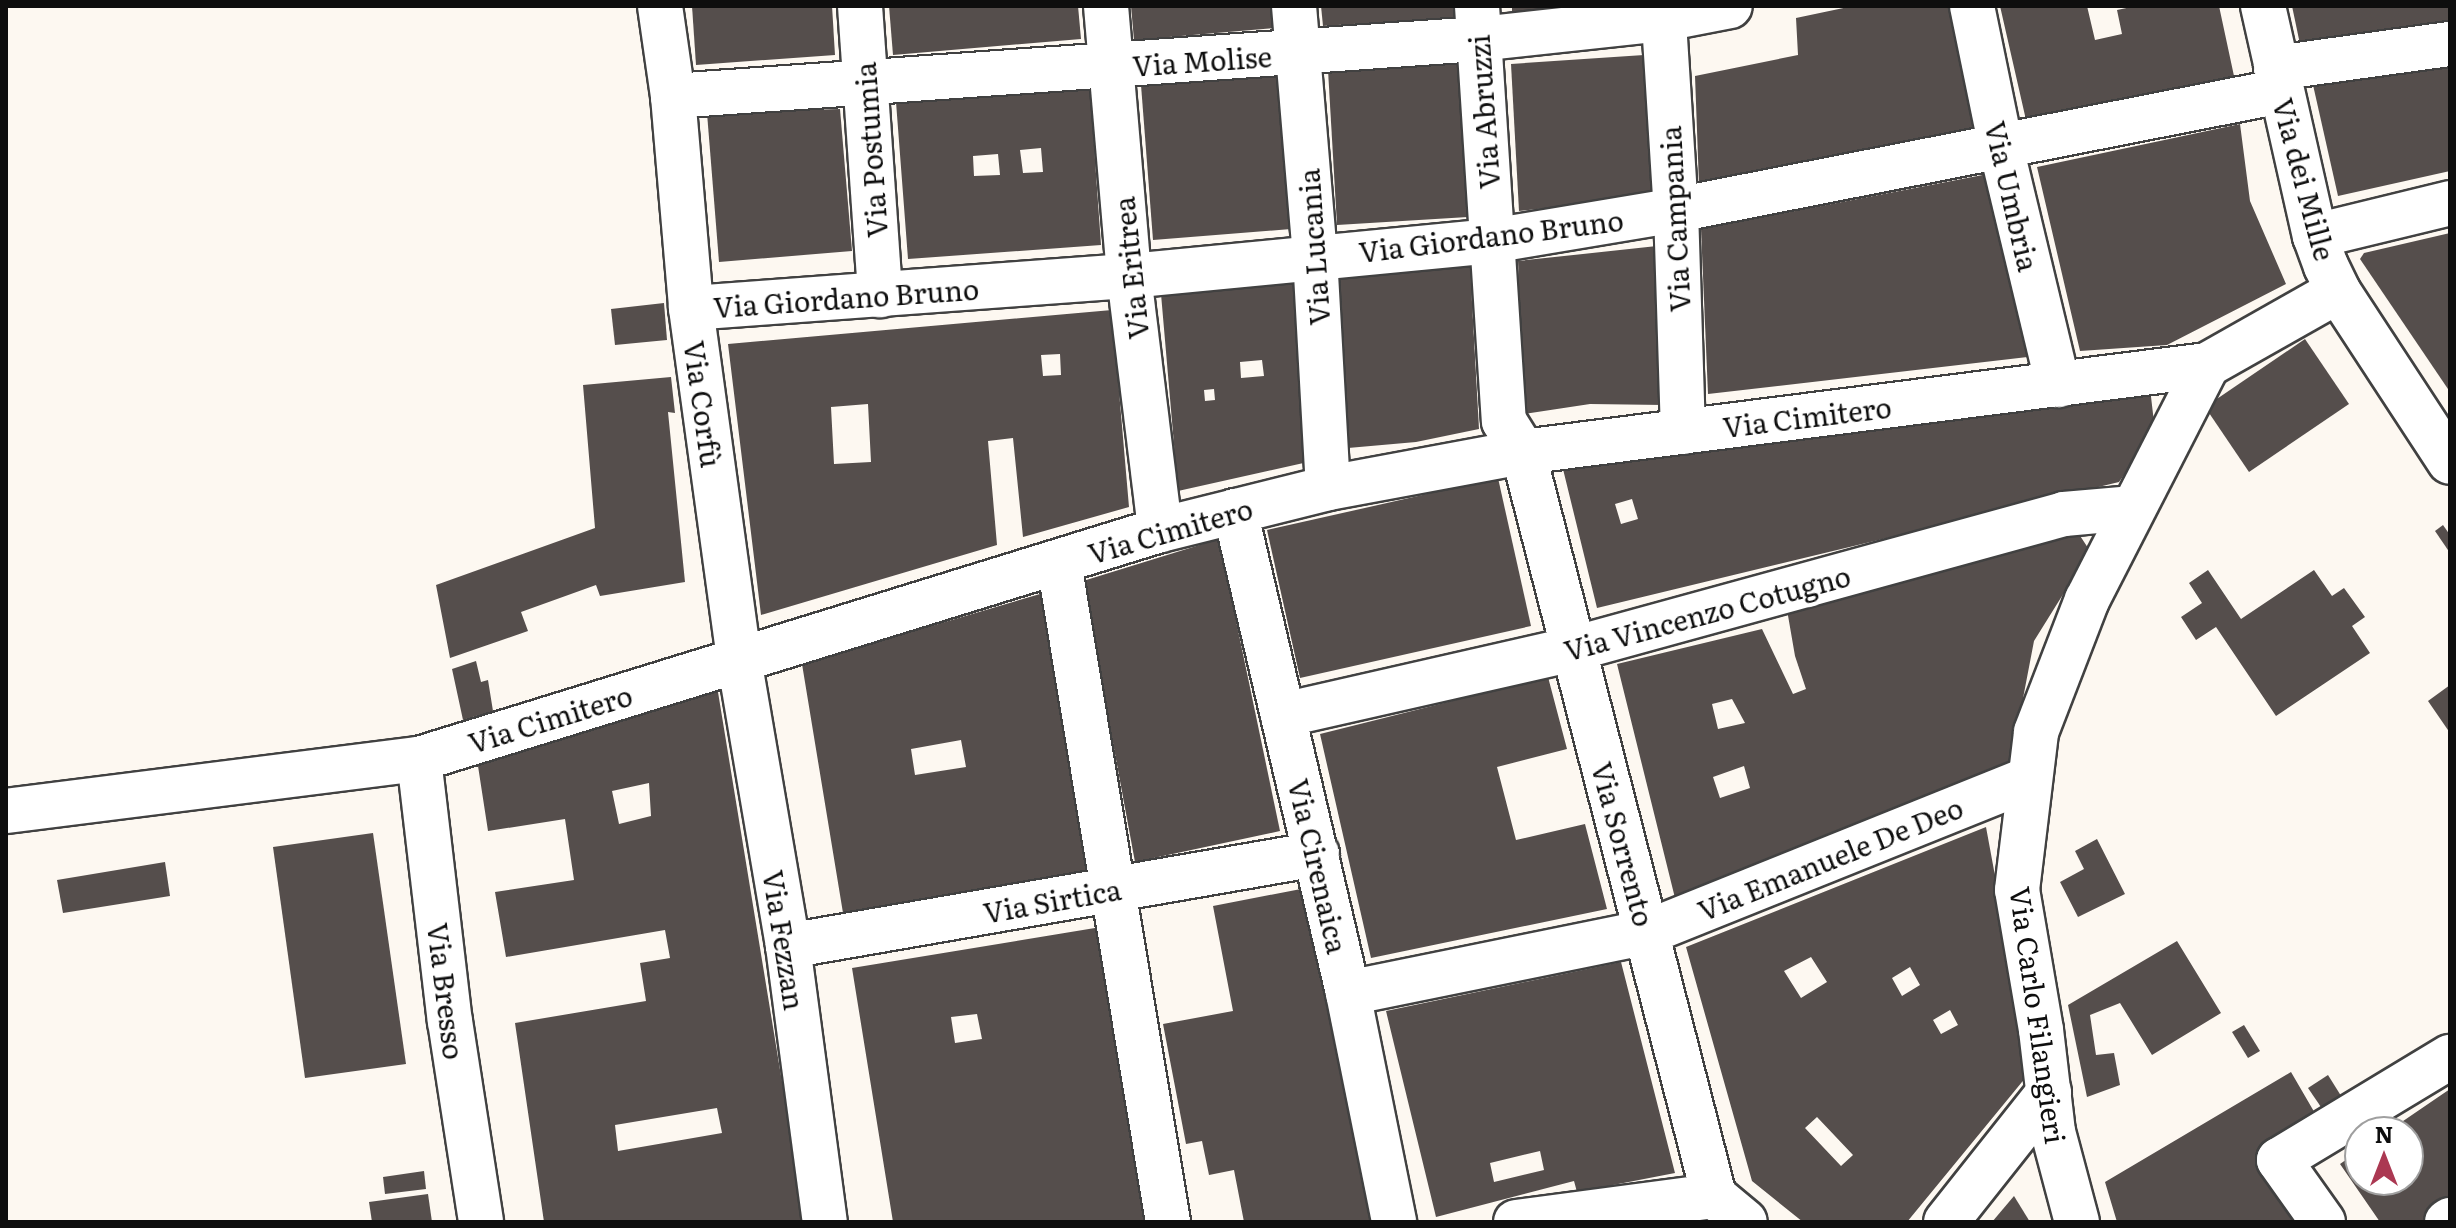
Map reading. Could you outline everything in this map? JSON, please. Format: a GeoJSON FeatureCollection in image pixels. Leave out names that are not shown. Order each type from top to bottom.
{"type":"FeatureCollection","features":[{"type":"Feature","properties":{"kind":"street","name":"Via Corfù"},"geometry":{"type":"LineString","coordinates":[[660,6],[673,96],[691,308],[739,659]]}},
{"type":"Feature","properties":{"kind":"street","name":"Via Postumia"},"geometry":{"type":"LineString","coordinates":[[860,6],[880,295]]}},
{"type":"Feature","properties":{"kind":"street","name":"Via Eritrea"},"geometry":{"type":"LineString","coordinates":[[1106,6],[1129,276],[1160,530]]}},
{"type":"Feature","properties":{"kind":"street","name":"Via Lucania"},"geometry":{"type":"LineString","coordinates":[[1294,6],[1315,256],[1328,488]]}},
{"type":"Feature","properties":{"kind":"street","name":"Via Molise"},"geometry":{"type":"LineString","coordinates":[[673,96],[1298,53],[1478,23],[1730,6]]}},
{"type":"Feature","properties":{"kind":"street","name":"Via Umbria"},"geometry":{"type":"LineString","coordinates":[[1972,6],[2000,143],[2058,385]]}},
{"type":"Feature","properties":{"kind":"street","name":"Via dei Mille"},"geometry":{"type":"LineString","coordinates":[[2263,6],[2315,236],[2338,291],[2450,462]]}},
{"type":"Feature","properties":{"kind":"street","name":"Via Campania"},"geometry":{"type":"LineString","coordinates":[[1663,12],[1676,210],[1683,432]]}},
{"type":"Feature","properties":{"kind":"street","name":"Via Abruzzi"},"geometry":{"type":"LineString","coordinates":[[1478,23],[1504,421],[1523,452]]}},
{"type":"Feature","properties":{"kind":"street","name":"Via Giordano Bruno"},"geometry":{"type":"LineString","coordinates":[[691,308],[1129,276],[1491,241],[1676,210],[2000,143],[2278,79],[2450,44]]}},
{"type":"Feature","properties":{"kind":"street"},"geometry":{"type":"LineString","coordinates":[[2315,236],[2450,203]]}},
{"type":"Feature","properties":{"kind":"street","name":"Via Cimitero"},"geometry":{"type":"LineString","coordinates":[[6,811],[419,759],[1160,530],[1328,488],[1523,452],[2207,365],[2338,291]]}},
{"type":"Feature","properties":{"kind":"street","name":"Via Carlo Filangieri"},"geometry":{"type":"LineString","coordinates":[[2077,1222],[2053,1132],[2017,890],[2036,732],[2087,600],[2131,508],[2158,466],[2207,365]]}},
{"type":"Feature","properties":{"kind":"street","name":"Via Sorrento"},"geometry":{"type":"LineString","coordinates":[[1523,452],[1648,932],[1730,1209]]}},
{"type":"Feature","properties":{"kind":"street","name":"Via Vincenzo Cotugno"},"geometry":{"type":"LineString","coordinates":[[1283,715],[1573,649],[2064,514],[2131,508]]}},
{"type":"Feature","properties":{"kind":"street","name":"Via Cirenaica"},"geometry":{"type":"LineString","coordinates":[[1235,511],[1317,854],[1394,1222]]}},
{"type":"Feature","properties":{"kind":"street"},"geometry":{"type":"LineString","coordinates":[[1059,563],[1168,1222]]}},
{"type":"Feature","properties":{"kind":"street","name":"Via Fezzan"},"geometry":{"type":"LineString","coordinates":[[739,659],[788,946],[825,1222]]}},
{"type":"Feature","properties":{"kind":"street","name":"Via Bresso"},"geometry":{"type":"LineString","coordinates":[[419,759],[450,1021],[481,1222]]}},
{"type":"Feature","properties":{"kind":"street","name":"Via Emanuele De Deo"},"geometry":{"type":"LineString","coordinates":[[1348,993],[1648,932],[2029,779]]}},
{"type":"Feature","properties":{"kind":"street","name":"Via Sirtica"},"geometry":{"type":"LineString","coordinates":[[788,946],[1317,854]]}},
{"type":"Feature","properties":{"kind":"street"},"geometry":{"type":"LineString","coordinates":[[2323,1222],[2279,1160],[2450,1057]]}},
{"type":"Feature","properties":{"kind":"street"},"geometry":{"type":"LineString","coordinates":[[1946,1222],[2049,1092]]}},
{"type":"Feature","properties":{"kind":"street"},"geometry":{"type":"LineString","coordinates":[[1516,1222],[1730,1209]]}},
{"type":"Feature","properties":{"kind":"building"},"geometry":{"type":"Polygon","coordinates":[[[692,6],[832,6],[835,55],[696,65],[692,6]]]}},
{"type":"Feature","properties":{"kind":"building"},"geometry":{"type":"Polygon","coordinates":[[[889,6],[1078,6],[1081,39],[893,55],[889,6]]]}},
{"type":"Feature","properties":{"kind":"building"},"geometry":{"type":"Polygon","coordinates":[[[1131,6],[1273,6],[1274,28],[1134,40],[1131,6]]]}},
{"type":"Feature","properties":{"kind":"building"},"geometry":{"type":"Polygon","coordinates":[[[1321,6],[1459,6],[1459,17],[1323,26],[1321,6]]]}},
{"type":"Feature","properties":{"kind":"building"},"geometry":{"type":"Polygon","coordinates":[[[1512,6],[1570,6],[1570,8],[1512,12],[1512,6]]]}},
{"type":"Feature","properties":{"kind":"building"},"geometry":{"type":"Polygon","coordinates":[[[1853,6],[1954,6],[1983,127],[1699,185],[1695,76],[1798,55],[1796,18],[1853,6]]]}},
{"type":"Feature","properties":{"kind":"building"},"geometry":{"type":"Polygon","coordinates":[[[2000,6],[2087,6],[2095,40],[2122,34],[2117,10],[2136,6],[2219,6],[2234,76],[2026,120],[2000,6]]]}},
{"type":"Feature","properties":{"kind":"building"},"geometry":{"type":"Polygon","coordinates":[[[2292,6],[2450,6],[2450,26],[2301,49],[2292,6]]]}},
{"type":"Feature","properties":{"kind":"building"},"geometry":{"type":"Polygon","coordinates":[[[1644,55],[1651,196],[1519,211],[1511,64],[1644,55]]]}},
{"type":"Feature","properties":{"kind":"building"},"geometry":{"type":"Polygon","coordinates":[[[2450,58],[2450,171],[2338,196],[2311,76],[2450,58]]]}},
{"type":"Feature","properties":{"kind":"building"},"geometry":{"type":"Polygon","coordinates":[[[1458,62],[1468,217],[1337,225],[1328,70],[1458,62]]]}},
{"type":"Feature","properties":{"kind":"building"},"geometry":{"type":"Polygon","coordinates":[[[1279,74],[1291,229],[1153,240],[1141,85],[1279,74]]]}},
{"type":"Feature","properties":{"kind":"building"},"geometry":{"type":"Polygon","coordinates":[[[1090,88],[1101,245],[908,259],[896,102],[1090,88]],[[1041,148],[1020,150],[1023,173],[1043,172],[1041,148]],[[998,154],[973,156],[974,176],[1000,175],[998,154]]]}},
{"type":"Feature","properties":{"kind":"building"},"geometry":{"type":"Polygon","coordinates":[[[840,109],[852,251],[719,262],[707,113],[840,109]]]}},
{"type":"Feature","properties":{"kind":"building"},"geometry":{"type":"Polygon","coordinates":[[[2240,124],[2250,201],[2286,284],[2167,345],[2080,351],[2037,167],[2240,124]]]}},
{"type":"Feature","properties":{"kind":"building"},"geometry":{"type":"Polygon","coordinates":[[[1993,173],[2036,356],[1708,394],[1701,229],[1993,173]]]}},
{"type":"Feature","properties":{"kind":"building"},"geometry":{"type":"Polygon","coordinates":[[[2450,233],[2450,392],[2360,259],[2364,253],[2450,233]]]}},
{"type":"Feature","properties":{"kind":"building"},"geometry":{"type":"Polygon","coordinates":[[[1657,246],[1664,405],[1590,404],[1524,414],[1518,261],[1657,246]]]}},
{"type":"Feature","properties":{"kind":"building"},"geometry":{"type":"Polygon","coordinates":[[[1470,266],[1479,429],[1416,442],[1348,448],[1337,277],[1470,266]]]}},
{"type":"Feature","properties":{"kind":"building"},"geometry":{"type":"Polygon","coordinates":[[[1297,280],[1308,462],[1178,491],[1161,294],[1297,280]],[[1262,360],[1240,362],[1241,378],[1264,376],[1262,360]],[[1214,389],[1204,390],[1205,401],[1215,400],[1214,389]]]}},
{"type":"Feature","properties":{"kind":"building"},"geometry":{"type":"Polygon","coordinates":[[[664,303],[667,340],[615,345],[611,309],[664,303]]]}},
{"type":"Feature","properties":{"kind":"building"},"geometry":{"type":"Polygon","coordinates":[[[1112,310],[1129,507],[1023,537],[1013,438],[988,441],[997,545],[761,615],[728,344],[1112,310]],[[1060,354],[1041,355],[1043,376],[1061,375],[1060,354]],[[868,404],[831,407],[834,464],[871,462],[868,404]]]}},
{"type":"Feature","properties":{"kind":"building"},"geometry":{"type":"Polygon","coordinates":[[[2305,339],[2349,404],[2249,472],[2205,407],[2305,339]]]}},
{"type":"Feature","properties":{"kind":"building"},"geometry":{"type":"Polygon","coordinates":[[[671,377],[675,413],[668,412],[685,582],[600,596],[596,585],[521,612],[528,631],[450,658],[436,585],[595,528],[583,385],[671,377]]]}},
{"type":"Feature","properties":{"kind":"building"},"geometry":{"type":"Polygon","coordinates":[[[2150,388],[2155,431],[2119,482],[1597,608],[1562,465],[2150,388]],[[1632,499],[1615,504],[1621,524],[1638,519],[1632,499]]]}},
{"type":"Feature","properties":{"kind":"building"},"geometry":{"type":"Polygon","coordinates":[[[1498,478],[1531,626],[1300,678],[1267,530],[1498,478]]]}},
{"type":"Feature","properties":{"kind":"building"},"geometry":{"type":"Polygon","coordinates":[[[2073,525],[2090,551],[2034,641],[2011,761],[1675,898],[1617,664],[1762,629],[1793,694],[1806,689],[1795,656],[1786,604],[2073,525]],[[1732,699],[1712,704],[1718,729],[1745,723],[1732,699]],[[1744,766],[1713,777],[1720,798],[1750,788],[1744,766]]]}},
{"type":"Feature","properties":{"kind":"building"},"geometry":{"type":"Polygon","coordinates":[[[2443,525],[2450,535],[2450,553],[2435,531],[2443,525]]]}},
{"type":"Feature","properties":{"kind":"building"},"geometry":{"type":"Polygon","coordinates":[[[1219,539],[1280,831],[1135,862],[1083,581],[1219,539]]]}},
{"type":"Feature","properties":{"kind":"building"},"geometry":{"type":"Polygon","coordinates":[[[2208,570],[2241,619],[2314,570],[2332,596],[2344,588],[2365,617],[2352,626],[2370,653],[2276,716],[2216,627],[2196,640],[2181,617],[2202,603],[2189,583],[2208,570]]]}},
{"type":"Feature","properties":{"kind":"building"},"geometry":{"type":"Polygon","coordinates":[[[1040,594],[1086,872],[843,913],[802,664],[1040,594]],[[961,740],[911,749],[915,775],[966,767],[961,740]]]}},
{"type":"Feature","properties":{"kind":"building"},"geometry":{"type":"Polygon","coordinates":[[[476,661],[481,682],[488,680],[493,711],[463,720],[452,669],[476,661]]]}},
{"type":"Feature","properties":{"kind":"building"},"geometry":{"type":"Polygon","coordinates":[[[1548,677],[1567,749],[1497,767],[1516,840],[1585,824],[1607,909],[1371,958],[1320,734],[1548,677]]]}},
{"type":"Feature","properties":{"kind":"building"},"geometry":{"type":"Polygon","coordinates":[[[2450,685],[2450,733],[2428,701],[2450,685]]]}},
{"type":"Feature","properties":{"kind":"building"},"geometry":{"type":"Polygon","coordinates":[[[717,686],[805,1222],[544,1222],[515,1023],[646,1001],[640,963],[670,958],[665,930],[506,957],[495,892],[574,880],[565,819],[488,831],[478,766],[717,686]],[[649,783],[612,791],[619,824],[651,816],[649,783]],[[717,1108],[615,1125],[618,1151],[722,1133],[717,1108]]]}},
{"type":"Feature","properties":{"kind":"building"},"geometry":{"type":"Polygon","coordinates":[[[1986,827],[2031,1071],[1907,1222],[1803,1222],[1752,1181],[1686,947],[1986,827]],[[1811,957],[1784,971],[1801,998],[1827,982],[1811,957]],[[1910,967],[1892,978],[1902,996],[1920,985],[1910,967]],[[1950,1010],[1933,1020],[1941,1034],[1958,1025],[1950,1010]],[[1817,1117],[1805,1128],[1841,1166],[1853,1155],[1817,1117]]]}},
{"type":"Feature","properties":{"kind":"building"},"geometry":{"type":"Polygon","coordinates":[[[373,833],[406,1064],[305,1078],[273,847],[373,833]]]}},
{"type":"Feature","properties":{"kind":"building"},"geometry":{"type":"Polygon","coordinates":[[[2097,839],[2125,894],[2078,917],[2060,882],[2084,869],[2075,851],[2097,839]]]}},
{"type":"Feature","properties":{"kind":"building"},"geometry":{"type":"Polygon","coordinates":[[[165,862],[170,896],[63,913],[57,880],[165,862]]]}},
{"type":"Feature","properties":{"kind":"building"},"geometry":{"type":"Polygon","coordinates":[[[1301,889],[1373,1222],[1244,1222],[1234,1170],[1209,1175],[1202,1141],[1186,1144],[1163,1024],[1233,1011],[1213,906],[1301,889]]]}},
{"type":"Feature","properties":{"kind":"building"},"geometry":{"type":"Polygon","coordinates":[[[1101,927],[1157,1222],[893,1222],[852,968],[1101,927]],[[977,1014],[951,1017],[955,1043],[982,1039],[977,1014]]]}},
{"type":"Feature","properties":{"kind":"building"},"geometry":{"type":"Polygon","coordinates":[[[2177,941],[2221,1013],[2152,1055],[2120,1003],[2090,1015],[2096,1055],[2114,1053],[2120,1085],[2087,1097],[2068,1005],[2177,941]]]}},
{"type":"Feature","properties":{"kind":"building"},"geometry":{"type":"Polygon","coordinates":[[[1621,962],[1675,1173],[1577,1192],[1574,1181],[1436,1217],[1386,1011],[1621,962]],[[1540,1151],[1490,1163],[1494,1182],[1544,1170],[1540,1151]]]}},
{"type":"Feature","properties":{"kind":"building"},"geometry":{"type":"Polygon","coordinates":[[[2244,1025],[2260,1051],[2248,1058],[2232,1032],[2244,1025]]]}},
{"type":"Feature","properties":{"kind":"building"},"geometry":{"type":"Polygon","coordinates":[[[2291,1072],[2316,1115],[2263,1148],[2315,1222],[2117,1222],[2105,1182],[2291,1072]]]}},
{"type":"Feature","properties":{"kind":"building"},"geometry":{"type":"Polygon","coordinates":[[[2328,1075],[2343,1099],[2323,1110],[2308,1088],[2328,1075]]]}},
{"type":"Feature","properties":{"kind":"building"},"geometry":{"type":"Polygon","coordinates":[[[2450,1089],[2450,1204],[2424,1222],[2380,1222],[2362,1196],[2424,1196],[2424,1116],[2410,1116],[2450,1089]]]}},
{"type":"Feature","properties":{"kind":"building"},"geometry":{"type":"Polygon","coordinates":[[[424,1171],[426,1189],[385,1194],[383,1177],[424,1171]]]}},
{"type":"Feature","properties":{"kind":"building"},"geometry":{"type":"Polygon","coordinates":[[[428,1194],[432,1222],[372,1222],[369,1202],[428,1194]]]}},
{"type":"Feature","properties":{"kind":"building"},"geometry":{"type":"Polygon","coordinates":[[[2014,1196],[2030,1222],[1992,1222],[2014,1196]]]}}]}
